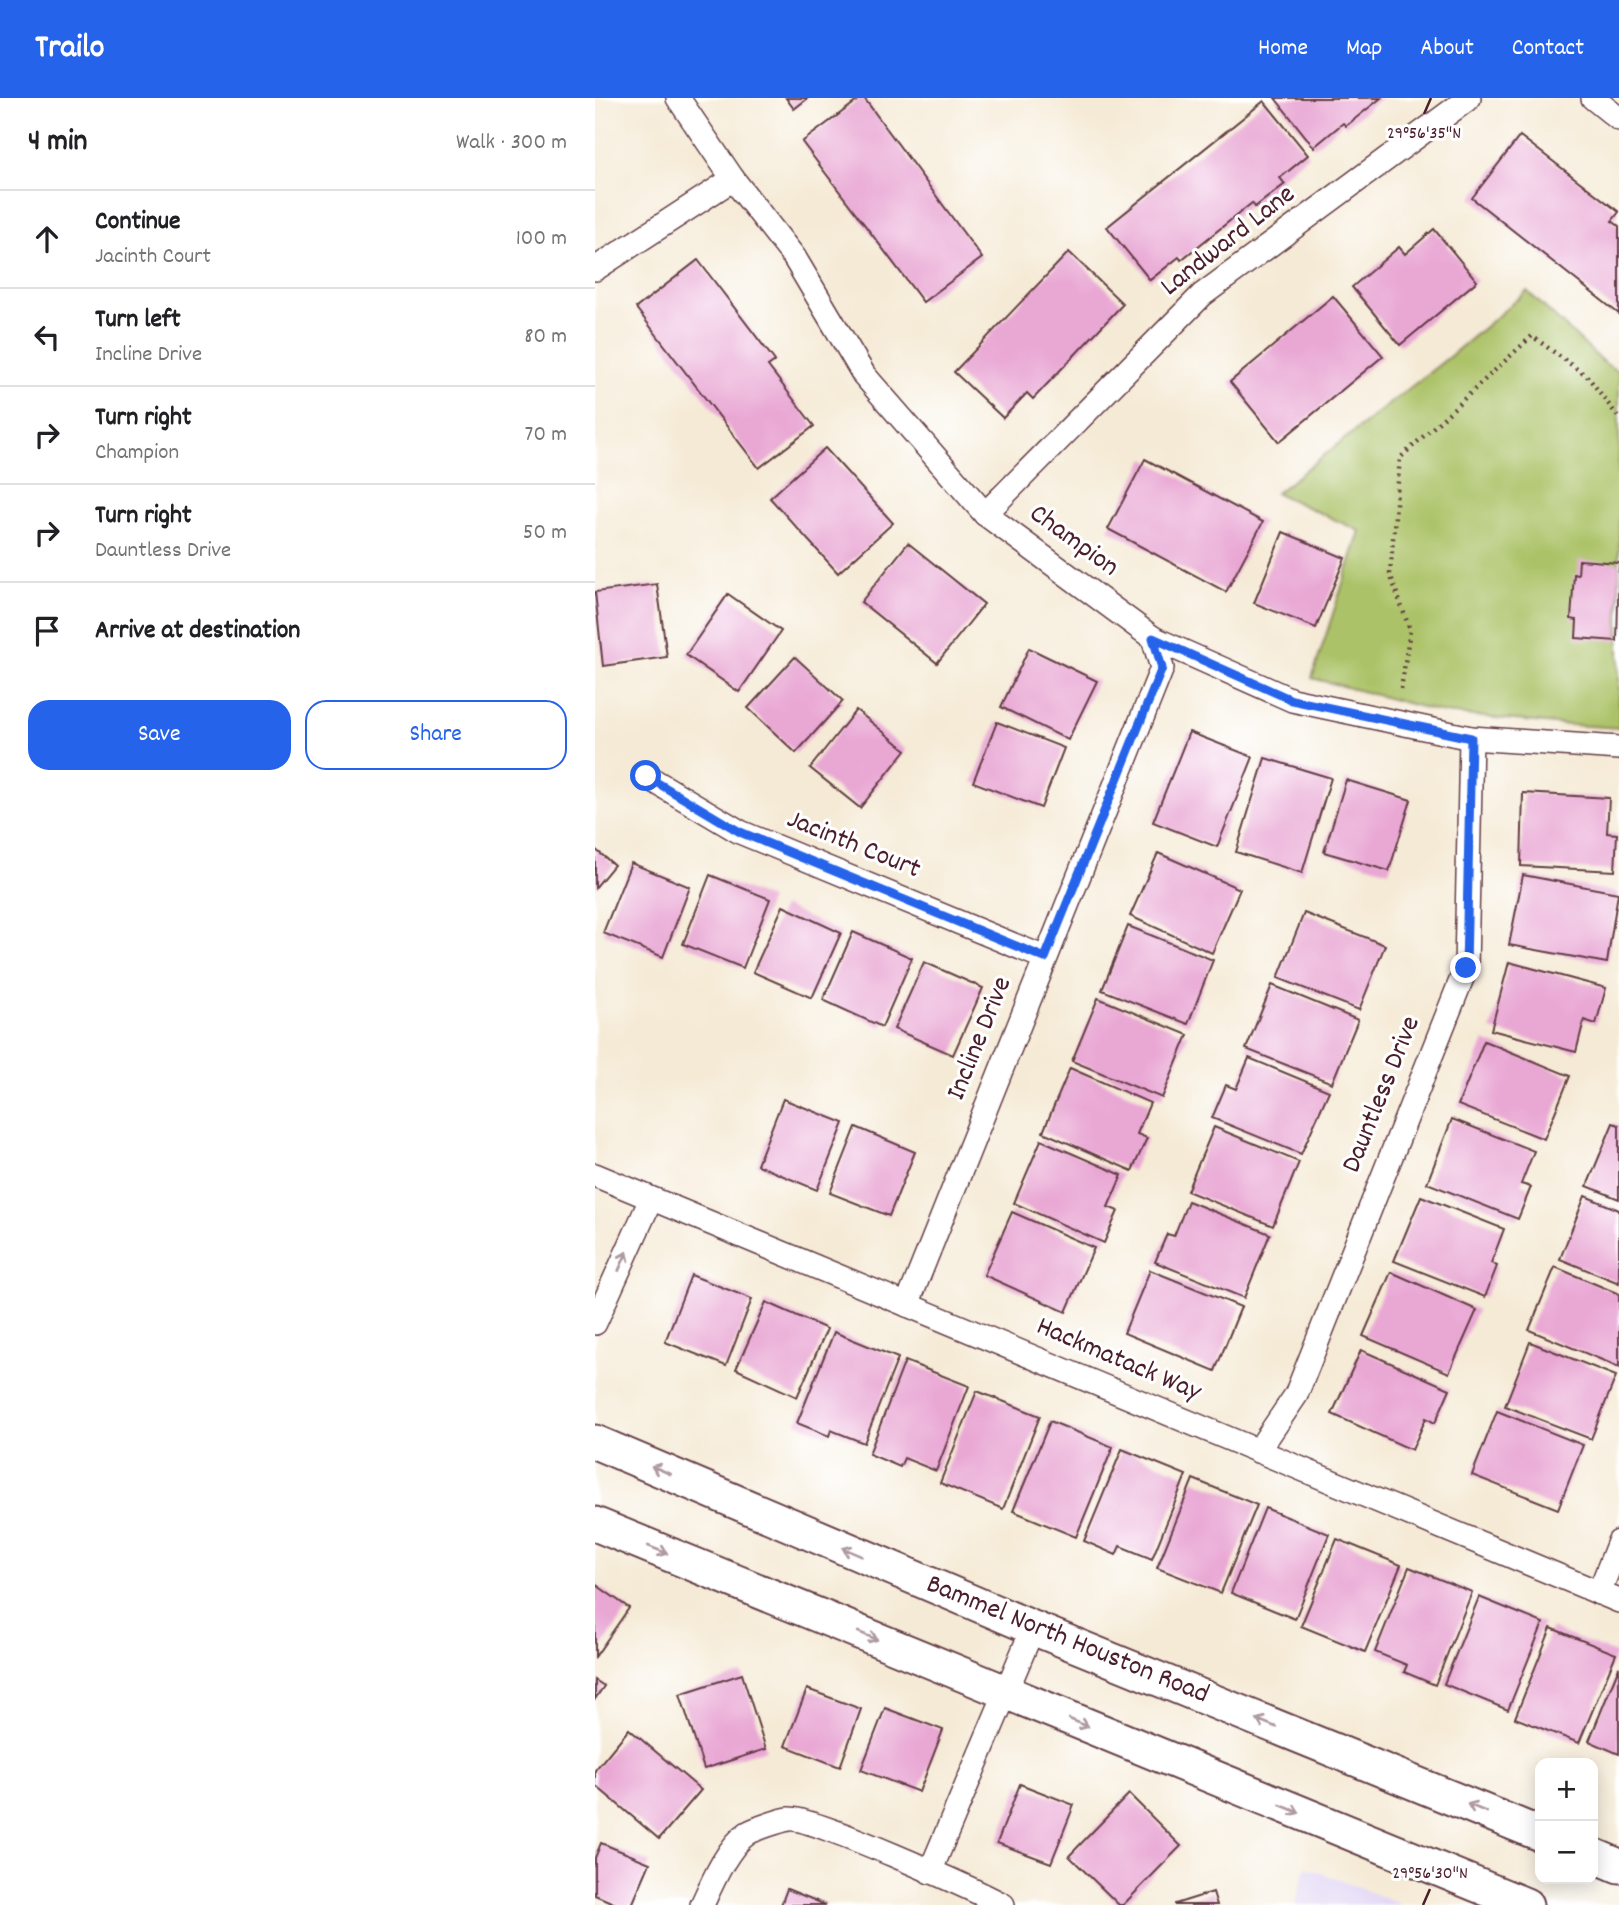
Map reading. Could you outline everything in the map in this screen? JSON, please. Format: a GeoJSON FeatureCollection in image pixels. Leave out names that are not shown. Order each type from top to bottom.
{"type":"FeatureCollection","features":[{"type":"Feature","properties":{"kind":"main road","name":"Bammel North Houston Road"},"geometry":{"type":"LineString","coordinates":[[595,1442],[1033,1628],[1535,1832]]}},
{"type":"Feature","properties":{"kind":"main road"},"geometry":{"type":"LineString","coordinates":[[595,1524],[1526,1905]]}},
{"type":"Feature","properties":{"kind":"main road"},"geometry":{"type":"LineString","coordinates":[[1598,1857],[1619,1866]]}},
{"type":"Feature","properties":{"kind":"street","name":"Champion"},"geometry":{"type":"LineString","coordinates":[[678,98],[733,179],[794,257],[865,375],[985,514],[1153,638],[1292,700],[1471,738],[1619,747]]}},
{"type":"Feature","properties":{"kind":"street","name":"Landward Lane"},"geometry":{"type":"LineString","coordinates":[[985,514],[1202,295],[1469,98]]}},
{"type":"Feature","properties":{"kind":"street"},"geometry":{"type":"LineString","coordinates":[[1593,98],[1619,119]]}},
{"type":"Feature","properties":{"kind":"street"},"geometry":{"type":"LineString","coordinates":[[595,269],[733,179]]}},
{"type":"Feature","properties":{"kind":"street","name":"Incline Drive"},"geometry":{"type":"LineString","coordinates":[[907,1305],[1162,668],[1153,638]]}},
{"type":"Feature","properties":{"kind":"street","name":"Dauntless Drive"},"geometry":{"type":"LineString","coordinates":[[1258,1451],[1296,1395],[1466,968],[1471,738]]}},
{"type":"Feature","properties":{"kind":"street","name":"Jacinth Court"},"geometry":{"type":"LineString","coordinates":[[646,776],[740,832],[1045,958]]}},
{"type":"Feature","properties":{"kind":"street","name":"Hackmatack Way"},"geometry":{"type":"LineString","coordinates":[[595,1175],[1609,1597]]}},
{"type":"Feature","properties":{"kind":"street"},"geometry":{"type":"LineString","coordinates":[[595,1323],[651,1199]]}},
{"type":"Feature","properties":{"kind":"street"},"geometry":{"type":"LineString","coordinates":[[1609,1597],[1619,1542]]}},
{"type":"Feature","properties":{"kind":"street"},"geometry":{"type":"LineString","coordinates":[[930,1872],[1033,1628]]}},
{"type":"Feature","properties":{"kind":"street"},"geometry":{"type":"LineString","coordinates":[[702,1905],[715,1877],[731,1852],[748,1833],[791,1818],[833,1831],[1003,1905]]}},
{"type":"Feature","properties":{"kind":"path"},"geometry":{"type":"LineString","coordinates":[[1401,689],[1410,630],[1390,574],[1400,458],[1532,336],[1588,377],[1619,418]]}},
{"type":"Feature","properties":{"kind":"shaded area"},"geometry":{"type":"Polygon","coordinates":[[[1306,1867],[1402,1905],[1295,1905],[1306,1867]]]}},
{"type":"Feature","properties":{"kind":"green space"},"geometry":{"type":"Polygon","coordinates":[[[1527,291],[1603,362],[1619,372],[1619,728],[1444,713],[1312,678],[1360,531],[1276,493],[1449,357],[1527,291]]]}},
{"type":"Feature","properties":{"kind":"building"},"geometry":{"type":"Polygon","coordinates":[[[786,98],[808,98],[794,109],[786,98]]]}},
{"type":"Feature","properties":{"kind":"building"},"geometry":{"type":"Polygon","coordinates":[[[864,98],[982,258],[923,302],[802,142],[864,98]]]}},
{"type":"Feature","properties":{"kind":"building"},"geometry":{"type":"Polygon","coordinates":[[[1275,98],[1381,98],[1346,126],[1343,123],[1314,147],[1275,98]]]}},
{"type":"Feature","properties":{"kind":"building"},"geometry":{"type":"Polygon","coordinates":[[[1264,101],[1308,155],[1280,178],[1285,184],[1255,207],[1252,203],[1181,260],[1179,257],[1150,280],[1107,227],[1264,101]]]}},
{"type":"Feature","properties":{"kind":"building"},"geometry":{"type":"Polygon","coordinates":[[[1520,136],[1619,212],[1612,221],[1619,226],[1619,314],[1472,198],[1520,136]]]}},
{"type":"Feature","properties":{"kind":"building"},"geometry":{"type":"Polygon","coordinates":[[[1434,229],[1477,281],[1400,345],[1352,287],[1399,247],[1405,254],[1434,229]]]}},
{"type":"Feature","properties":{"kind":"building"},"geometry":{"type":"Polygon","coordinates":[[[1069,252],[1123,304],[1033,399],[1027,393],[1003,418],[954,372],[1069,252]]]}},
{"type":"Feature","properties":{"kind":"building"},"geometry":{"type":"Polygon","coordinates":[[[698,260],[775,361],[768,366],[814,426],[759,468],[636,308],[698,260]]]}},
{"type":"Feature","properties":{"kind":"building"},"geometry":{"type":"Polygon","coordinates":[[[1333,296],[1383,356],[1279,442],[1230,382],[1333,296]]]}},
{"type":"Feature","properties":{"kind":"building"},"geometry":{"type":"Polygon","coordinates":[[[825,448],[893,523],[838,573],[770,498],[825,448]]]}},
{"type":"Feature","properties":{"kind":"building"},"geometry":{"type":"Polygon","coordinates":[[[1145,459],[1263,522],[1226,592],[1108,529],[1145,459]]]}},
{"type":"Feature","properties":{"kind":"building"},"geometry":{"type":"Polygon","coordinates":[[[1283,532],[1345,558],[1316,628],[1254,603],[1283,532]]]}},
{"type":"Feature","properties":{"kind":"building"},"geometry":{"type":"Polygon","coordinates":[[[908,543],[984,604],[937,663],[861,602],[908,543]]]}},
{"type":"Feature","properties":{"kind":"building"},"geometry":{"type":"Polygon","coordinates":[[[1579,560],[1619,563],[1617,641],[1576,638],[1577,620],[1571,619],[1574,574],[1578,575],[1579,560]]]}},
{"type":"Feature","properties":{"kind":"building"},"geometry":{"type":"Polygon","coordinates":[[[657,584],[667,657],[603,666],[595,592],[657,584]]]}},
{"type":"Feature","properties":{"kind":"building"},"geometry":{"type":"Polygon","coordinates":[[[728,594],[781,631],[739,692],[686,655],[728,594]]]}},
{"type":"Feature","properties":{"kind":"building"},"geometry":{"type":"Polygon","coordinates":[[[1029,648],[1097,681],[1068,740],[1001,707],[1029,648]]]}},
{"type":"Feature","properties":{"kind":"building"},"geometry":{"type":"Polygon","coordinates":[[[795,657],[843,701],[796,753],[748,708],[795,657]]]}},
{"type":"Feature","properties":{"kind":"building"},"geometry":{"type":"Polygon","coordinates":[[[856,710],[906,750],[860,808],[810,768],[856,710]]]}},
{"type":"Feature","properties":{"kind":"building"},"geometry":{"type":"Polygon","coordinates":[[[997,722],[1064,748],[1041,808],[973,782],[997,722]]]}},
{"type":"Feature","properties":{"kind":"building"},"geometry":{"type":"Polygon","coordinates":[[[1189,732],[1253,757],[1217,847],[1153,822],[1189,732]]]}},
{"type":"Feature","properties":{"kind":"building"},"geometry":{"type":"Polygon","coordinates":[[[1265,758],[1331,778],[1302,873],[1236,852],[1265,758]]]}},
{"type":"Feature","properties":{"kind":"building"},"geometry":{"type":"Polygon","coordinates":[[[1346,780],[1411,800],[1389,871],[1324,852],[1346,780]]]}},
{"type":"Feature","properties":{"kind":"building"},"geometry":{"type":"Polygon","coordinates":[[[1523,793],[1609,798],[1607,833],[1617,834],[1615,871],[1521,866],[1523,793]]]}},
{"type":"Feature","properties":{"kind":"building"},"geometry":{"type":"Polygon","coordinates":[[[595,849],[614,865],[595,888],[595,849]]]}},
{"type":"Feature","properties":{"kind":"building"},"geometry":{"type":"Polygon","coordinates":[[[1158,853],[1240,889],[1212,953],[1130,916],[1158,853]]]}},
{"type":"Feature","properties":{"kind":"building"},"geometry":{"type":"Polygon","coordinates":[[[631,863],[690,887],[663,957],[603,933],[631,863]]]}},
{"type":"Feature","properties":{"kind":"building"},"geometry":{"type":"Polygon","coordinates":[[[710,875],[770,899],[743,968],[683,944],[710,875]]]}},
{"type":"Feature","properties":{"kind":"building"},"geometry":{"type":"Polygon","coordinates":[[[1523,875],[1618,893],[1607,963],[1509,945],[1523,875]]]}},
{"type":"Feature","properties":{"kind":"building"},"geometry":{"type":"Polygon","coordinates":[[[783,906],[841,933],[812,998],[753,972],[783,906]]]}},
{"type":"Feature","properties":{"kind":"building"},"geometry":{"type":"Polygon","coordinates":[[[1304,913],[1385,945],[1359,1010],[1278,978],[1304,913]]]}},
{"type":"Feature","properties":{"kind":"building"},"geometry":{"type":"Polygon","coordinates":[[[1128,926],[1213,960],[1188,1024],[1102,990],[1128,926]]]}},
{"type":"Feature","properties":{"kind":"building"},"geometry":{"type":"Polygon","coordinates":[[[853,932],[912,958],[882,1027],[823,1000],[853,932]]]}},
{"type":"Feature","properties":{"kind":"building"},"geometry":{"type":"Polygon","coordinates":[[[924,962],[983,988],[953,1055],[894,1029],[924,962]]]}},
{"type":"Feature","properties":{"kind":"building"},"geometry":{"type":"Polygon","coordinates":[[[1509,962],[1606,988],[1596,1024],[1584,1020],[1576,1052],[1491,1030],[1509,962]]]}},
{"type":"Feature","properties":{"kind":"building"},"geometry":{"type":"Polygon","coordinates":[[[1272,985],[1358,1020],[1332,1083],[1246,1049],[1272,985]]]}},
{"type":"Feature","properties":{"kind":"building"},"geometry":{"type":"Polygon","coordinates":[[[1098,998],[1188,1035],[1162,1098],[1072,1061],[1098,998]]]}},
{"type":"Feature","properties":{"kind":"building"},"geometry":{"type":"Polygon","coordinates":[[[1484,1041],[1570,1076],[1544,1139],[1458,1105],[1484,1041]]]}},
{"type":"Feature","properties":{"kind":"building"},"geometry":{"type":"Polygon","coordinates":[[[1249,1058],[1329,1091],[1301,1154],[1212,1118],[1226,1085],[1236,1089],[1249,1058]]]}},
{"type":"Feature","properties":{"kind":"building"},"geometry":{"type":"Polygon","coordinates":[[[1070,1068],[1150,1103],[1137,1134],[1147,1138],[1132,1171],[1043,1132],[1070,1068]]]}},
{"type":"Feature","properties":{"kind":"building"},"geometry":{"type":"Polygon","coordinates":[[[783,1099],[844,1123],[817,1190],[757,1165],[783,1099]]]}},
{"type":"Feature","properties":{"kind":"building"},"geometry":{"type":"Polygon","coordinates":[[[1452,1119],[1534,1151],[1521,1184],[1531,1187],[1518,1219],[1427,1183],[1452,1119]]]}},
{"type":"Feature","properties":{"kind":"building"},"geometry":{"type":"Polygon","coordinates":[[[1613,1123],[1619,1125],[1619,1199],[1587,1186],[1613,1123]]]}},
{"type":"Feature","properties":{"kind":"building"},"geometry":{"type":"Polygon","coordinates":[[[856,1127],[915,1152],[889,1216],[830,1193],[856,1127]]]}},
{"type":"Feature","properties":{"kind":"building"},"geometry":{"type":"Polygon","coordinates":[[[1214,1127],[1299,1162],[1273,1226],[1187,1191],[1214,1127]]]}},
{"type":"Feature","properties":{"kind":"building"},"geometry":{"type":"Polygon","coordinates":[[[1041,1140],[1122,1175],[1108,1207],[1118,1211],[1104,1243],[1014,1203],[1041,1140]]]}},
{"type":"Feature","properties":{"kind":"building"},"geometry":{"type":"Polygon","coordinates":[[[1421,1196],[1504,1229],[1491,1263],[1497,1266],[1485,1297],[1394,1261],[1421,1196]]]}},
{"type":"Feature","properties":{"kind":"building"},"geometry":{"type":"Polygon","coordinates":[[[1585,1196],[1619,1210],[1619,1283],[1560,1259],[1585,1196]]]}},
{"type":"Feature","properties":{"kind":"building"},"geometry":{"type":"Polygon","coordinates":[[[1188,1201],[1270,1234],[1244,1298],[1155,1262],[1167,1234],[1174,1236],[1188,1201]]]}},
{"type":"Feature","properties":{"kind":"building"},"geometry":{"type":"Polygon","coordinates":[[[1012,1212],[1094,1248],[1066,1312],[984,1275],[1012,1212]]]}},
{"type":"Feature","properties":{"kind":"building"},"geometry":{"type":"Polygon","coordinates":[[[1555,1267],[1619,1294],[1619,1367],[1529,1330],[1555,1267]]]}},
{"type":"Feature","properties":{"kind":"building"},"geometry":{"type":"Polygon","coordinates":[[[1150,1270],[1241,1307],[1215,1371],[1124,1333],[1150,1270]]]}},
{"type":"Feature","properties":{"kind":"building"},"geometry":{"type":"Polygon","coordinates":[[[1391,1272],[1477,1310],[1449,1373],[1363,1336],[1391,1272]]]}},
{"type":"Feature","properties":{"kind":"building"},"geometry":{"type":"Polygon","coordinates":[[[691,1275],[752,1299],[726,1366],[665,1342],[691,1275]]]}},
{"type":"Feature","properties":{"kind":"building"},"geometry":{"type":"Polygon","coordinates":[[[766,1302],[827,1329],[797,1397],[736,1369],[766,1302]]]}},
{"type":"Feature","properties":{"kind":"building"},"geometry":{"type":"Polygon","coordinates":[[[834,1332],[898,1358],[864,1443],[831,1430],[829,1436],[797,1423],[834,1332]]]}},
{"type":"Feature","properties":{"kind":"building"},"geometry":{"type":"Polygon","coordinates":[[[1530,1342],[1616,1376],[1591,1439],[1505,1406],[1530,1342]]]}},
{"type":"Feature","properties":{"kind":"building"},"geometry":{"type":"Polygon","coordinates":[[[1361,1350],[1450,1389],[1435,1423],[1426,1418],[1412,1450],[1332,1414],[1361,1350]]]}},
{"type":"Feature","properties":{"kind":"building"},"geometry":{"type":"Polygon","coordinates":[[[905,1361],[969,1386],[936,1471],[904,1458],[900,1467],[869,1454],[905,1361]]]}},
{"type":"Feature","properties":{"kind":"building"},"geometry":{"type":"Polygon","coordinates":[[[977,1391],[1040,1416],[1003,1509],[940,1483],[977,1391]]]}},
{"type":"Feature","properties":{"kind":"building"},"geometry":{"type":"Polygon","coordinates":[[[1497,1411],[1583,1445],[1558,1509],[1472,1475],[1497,1411]]]}},
{"type":"Feature","properties":{"kind":"building"},"geometry":{"type":"Polygon","coordinates":[[[1050,1421],[1113,1447],[1076,1537],[1013,1511],[1050,1421]]]}},
{"type":"Feature","properties":{"kind":"building"},"geometry":{"type":"Polygon","coordinates":[[[1122,1449],[1186,1475],[1152,1559],[1120,1546],[1116,1555],[1084,1541],[1122,1449]]]}},
{"type":"Feature","properties":{"kind":"building"},"geometry":{"type":"Polygon","coordinates":[[[1193,1479],[1257,1505],[1221,1593],[1157,1568],[1193,1479]]]}},
{"type":"Feature","properties":{"kind":"building"},"geometry":{"type":"Polygon","coordinates":[[[1265,1508],[1329,1534],[1295,1619],[1231,1593],[1265,1508]]]}},
{"type":"Feature","properties":{"kind":"building"},"geometry":{"type":"Polygon","coordinates":[[[1337,1539],[1401,1565],[1365,1652],[1301,1626],[1337,1539]]]}},
{"type":"Feature","properties":{"kind":"building"},"geometry":{"type":"Polygon","coordinates":[[[1409,1567],[1472,1592],[1435,1685],[1404,1672],[1407,1665],[1375,1652],[1409,1567]]]}},
{"type":"Feature","properties":{"kind":"building"},"geometry":{"type":"Polygon","coordinates":[[[595,1584],[629,1608],[595,1657],[595,1584]]]}},
{"type":"Feature","properties":{"kind":"building"},"geometry":{"type":"Polygon","coordinates":[[[1479,1597],[1543,1623],[1508,1710],[1444,1684],[1479,1597]]]}},
{"type":"Feature","properties":{"kind":"building"},"geometry":{"type":"Polygon","coordinates":[[[1551,1628],[1616,1654],[1579,1743],[1515,1718],[1551,1628]]]}},
{"type":"Feature","properties":{"kind":"building"},"geometry":{"type":"Polygon","coordinates":[[[1619,1667],[1619,1754],[1589,1741],[1619,1667]]]}},
{"type":"Feature","properties":{"kind":"building"},"geometry":{"type":"Polygon","coordinates":[[[742,1674],[766,1749],[704,1769],[680,1694],[742,1674]]]}},
{"type":"Feature","properties":{"kind":"building"},"geometry":{"type":"Polygon","coordinates":[[[595,1680],[604,1686],[595,1699],[595,1680]]]}},
{"type":"Feature","properties":{"kind":"building"},"geometry":{"type":"Polygon","coordinates":[[[807,1689],[861,1709],[840,1767],[785,1746],[807,1689]]]}},
{"type":"Feature","properties":{"kind":"building"},"geometry":{"type":"Polygon","coordinates":[[[885,1708],[943,1730],[919,1792],[861,1770],[885,1708]]]}},
{"type":"Feature","properties":{"kind":"building"},"geometry":{"type":"Polygon","coordinates":[[[629,1729],[701,1790],[659,1839],[595,1785],[595,1770],[629,1729]]]}},
{"type":"Feature","properties":{"kind":"building"},"geometry":{"type":"Polygon","coordinates":[[[1020,1784],[1074,1805],[1051,1863],[997,1843],[1020,1784]]]}},
{"type":"Feature","properties":{"kind":"building"},"geometry":{"type":"Polygon","coordinates":[[[1129,1794],[1181,1846],[1123,1905],[1119,1905],[1069,1856],[1129,1794]]]}},
{"type":"Feature","properties":{"kind":"building"},"geometry":{"type":"Polygon","coordinates":[[[601,1843],[650,1863],[632,1905],[618,1905],[595,1895],[595,1858],[601,1843]]]}},
{"type":"Feature","properties":{"kind":"building"},"geometry":{"type":"Polygon","coordinates":[[[787,1889],[826,1905],[781,1905],[787,1889]]]}},
{"type":"Feature","properties":{"kind":"building"},"geometry":{"type":"Polygon","coordinates":[[[1213,1892],[1217,1905],[1175,1905],[1175,1904],[1213,1892]]]}},
{"type":"Feature","properties":{"kind":"route"},"geometry":{"type":"LineString","coordinates":[[646,776],[740,832],[1045,958],[1162,668],[1153,638],[1292,700],[1471,738],[1466,968]]}}]}
